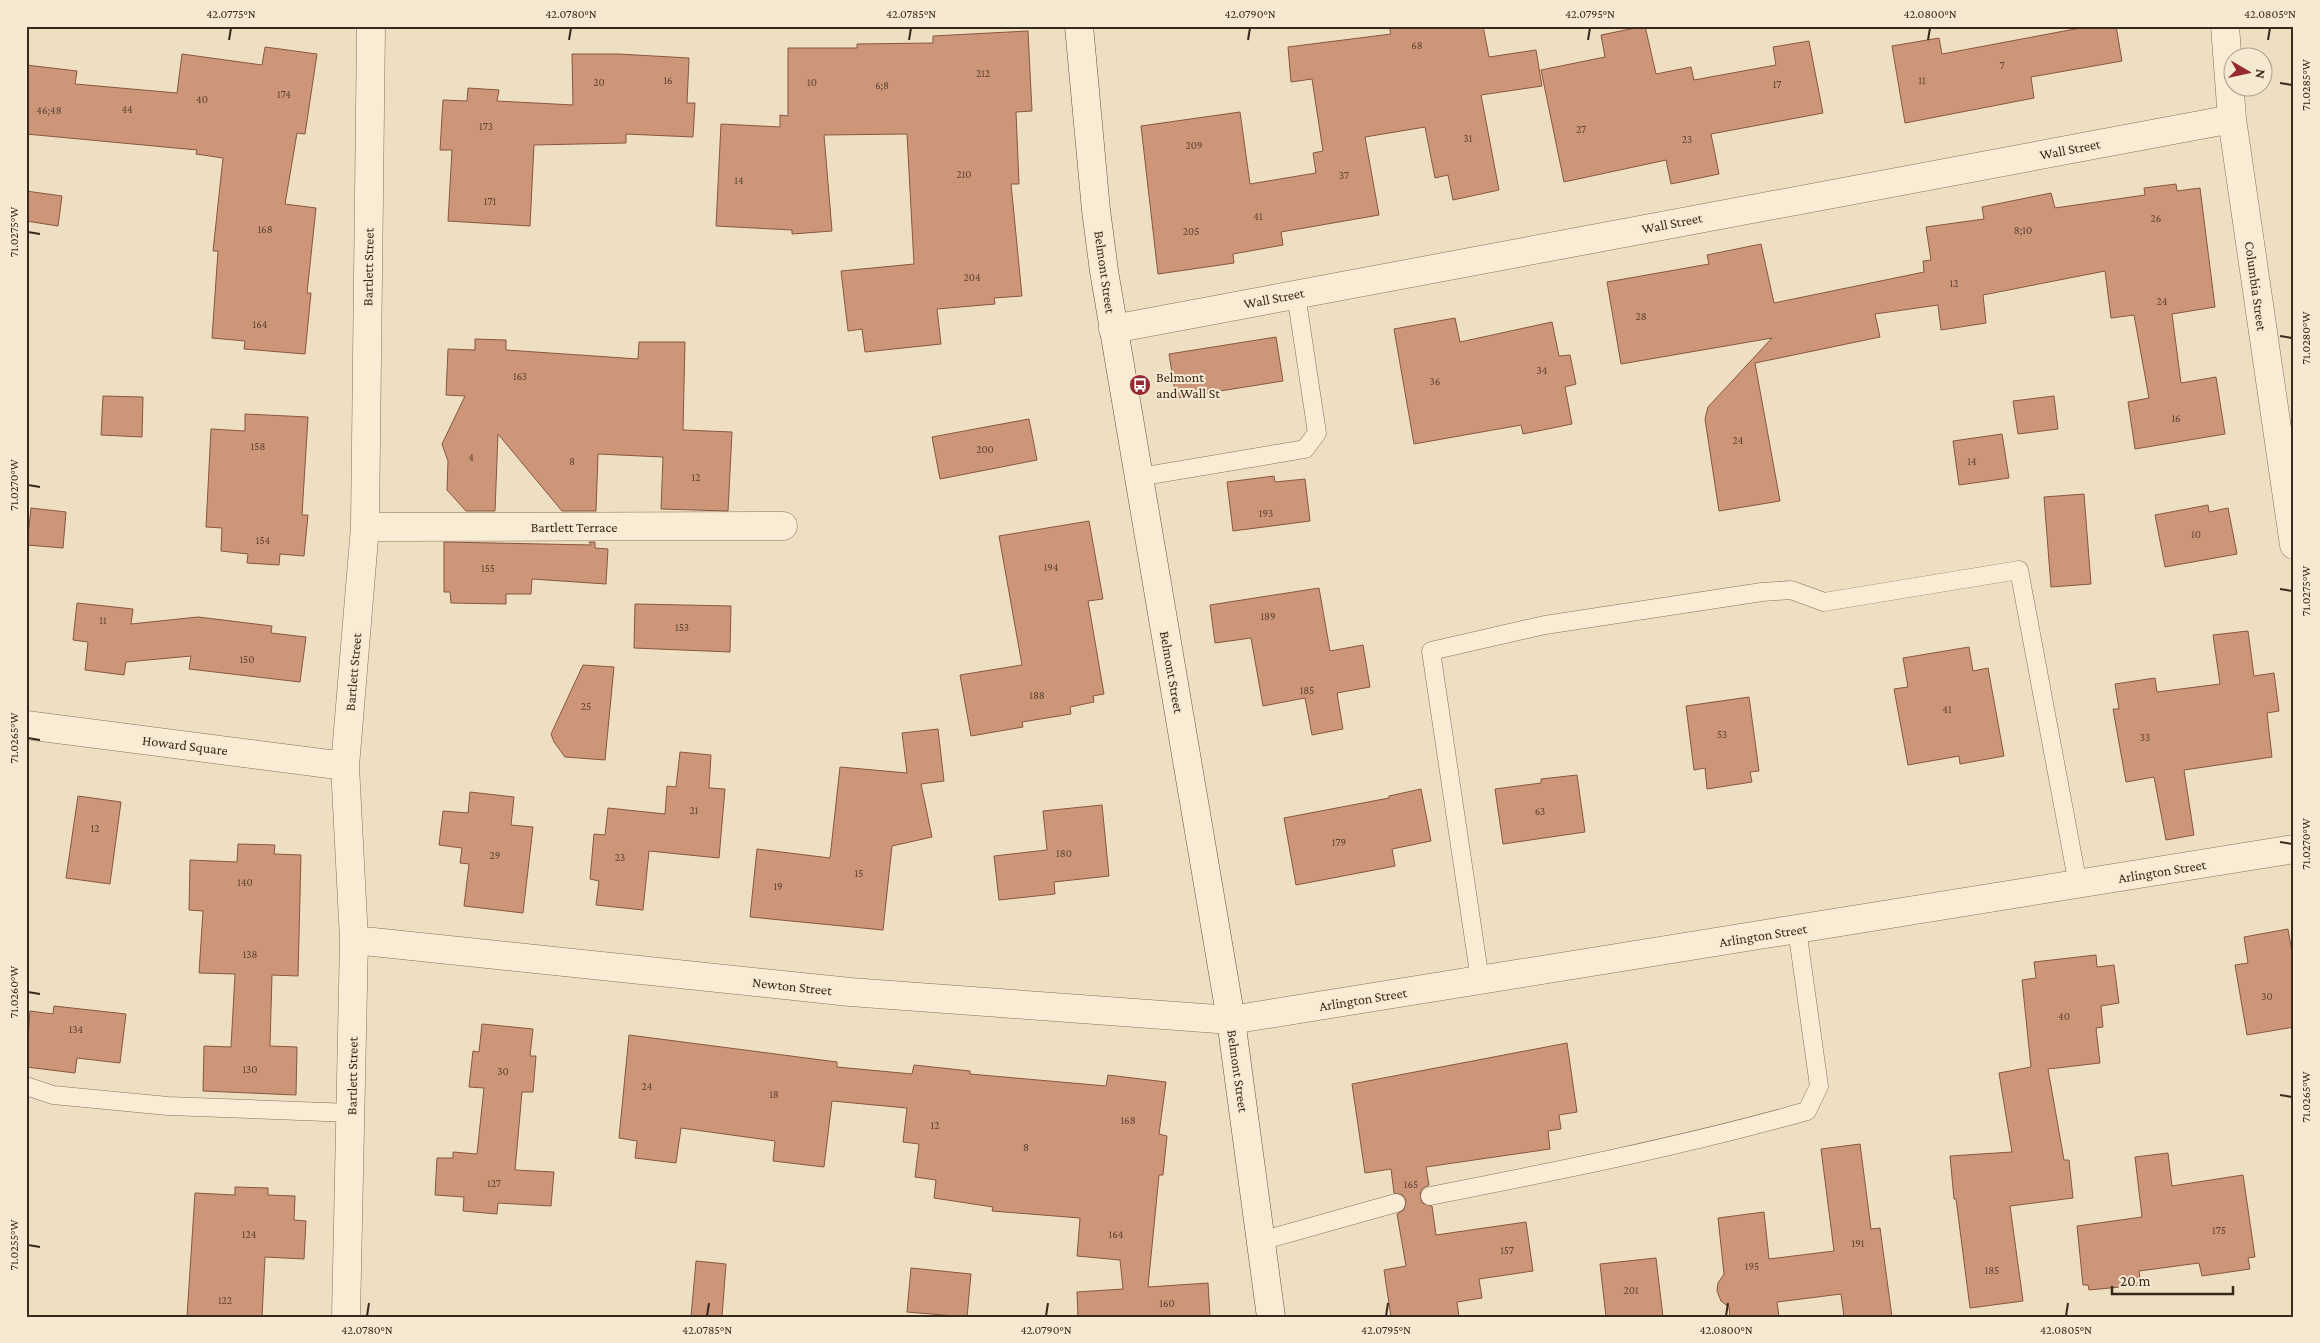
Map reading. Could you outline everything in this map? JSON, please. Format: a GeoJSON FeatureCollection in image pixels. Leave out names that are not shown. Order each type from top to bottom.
{"type":"FeatureCollection","features":[{"type":"Feature","properties":{"kind":"street","name":"Bartlett Street"},"geometry":{"type":"LineString","coordinates":[[346,1317],[354,940],[345,766],[365,527],[371,26]]}},
{"type":"Feature","properties":{"kind":"street","name":"Belmont Street"},"geometry":{"type":"LineString","coordinates":[[1080,26],[1096,210],[1113,329],[1231,1020],[1271,1317]]}},
{"type":"Feature","properties":{"kind":"street","name":"Columbia Street"},"geometry":{"type":"LineString","coordinates":[[2225,26],[2232,119],[2294,545]]}},
{"type":"Feature","properties":{"kind":"street","name":"Wall Street"},"geometry":{"type":"LineString","coordinates":[[1113,329],[2232,119]]}},
{"type":"Feature","properties":{"kind":"street","name":"Bartlett Terrace"},"geometry":{"type":"LineString","coordinates":[[365,527],[783,526]]}},
{"type":"Feature","properties":{"kind":"street","name":"Howard Square"},"geometry":{"type":"LineString","coordinates":[[26,725],[345,766]]}},
{"type":"Feature","properties":{"kind":"street","name":"Arlington Street"},"geometry":{"type":"LineString","coordinates":[[1231,1020],[2294,849]]}},
{"type":"Feature","properties":{"kind":"street","name":"Newton Street"},"geometry":{"type":"LineString","coordinates":[[354,940],[850,992],[1231,1020]]}},
{"type":"Feature","properties":{"kind":"lane"},"geometry":{"type":"LineString","coordinates":[[1138,476],[1305,449],[1317,433],[1296,294]]}},
{"type":"Feature","properties":{"kind":"lane"},"geometry":{"type":"LineString","coordinates":[[1480,980],[1431,651],[1545,626],[1762,592],[1791,590],[1824,602],[2019,570],[2078,884]]}},
{"type":"Feature","properties":{"kind":"lane"},"geometry":{"type":"LineString","coordinates":[[1430,1196],[1609,1160],[1740,1130],[1807,1111],[1819,1086],[1797,929]]}},
{"type":"Feature","properties":{"kind":"lane"},"geometry":{"type":"LineString","coordinates":[[26,1086],[53,1095],[168,1106],[351,1113]]}},
{"type":"Feature","properties":{"kind":"lane"},"geometry":{"type":"LineString","coordinates":[[1261,1240],[1396,1203]]}},
{"type":"Feature","properties":{"kind":"building"},"geometry":{"type":"Polygon","coordinates":[[[1389,26],[1483,26],[1489,57],[1536,50],[1542,86],[1481,95],[1499,190],[1453,200],[1448,175],[1435,178],[1425,127],[1365,137],[1379,215],[1281,232],[1283,245],[1233,254],[1234,263],[1158,274],[1141,126],[1240,112],[1250,184],[1316,173],[1313,153],[1323,151],[1312,79],[1291,82],[1288,47],[1391,34],[1389,26]]]}},
{"type":"Feature","properties":{"kind":"building"},"geometry":{"type":"Polygon","coordinates":[[[1645,26],[1656,74],[1691,67],[1694,80],[1776,65],[1773,47],[1809,41],[1823,113],[1711,134],[1719,174],[1671,184],[1666,160],[1564,182],[1541,70],[1605,57],[1601,35],[1645,26]]]}},
{"type":"Feature","properties":{"kind":"building"},"geometry":{"type":"Polygon","coordinates":[[[2091,26],[2116,26],[2122,61],[2031,77],[2034,98],[1905,123],[1892,46],[1939,38],[1942,54],[2091,26]]]}},
{"type":"Feature","properties":{"kind":"building"},"geometry":{"type":"Polygon","coordinates":[[[1028,31],[1032,111],[1016,112],[1019,184],[1011,184],[1022,296],[994,298],[995,304],[937,309],[941,344],[865,352],[862,329],[848,331],[841,271],[914,264],[907,134],[824,135],[832,231],[792,234],[792,230],[716,226],[721,124],[780,127],[780,115],[788,116],[788,48],[857,48],[857,44],[933,43],[933,36],[1028,31]]]}},
{"type":"Feature","properties":{"kind":"building"},"geometry":{"type":"Polygon","coordinates":[[[265,47],[317,54],[305,134],[297,133],[285,204],[316,208],[307,293],[311,293],[305,354],[244,349],[245,341],[212,338],[218,251],[213,251],[223,158],[196,154],[197,150],[26,134],[26,65],[77,71],[75,84],[177,93],[182,54],[262,65],[265,47]]]}},
{"type":"Feature","properties":{"kind":"building"},"geometry":{"type":"Polygon","coordinates":[[[572,54],[618,54],[689,58],[687,103],[695,103],[693,137],[626,134],[626,143],[534,145],[530,226],[448,221],[452,150],[440,150],[443,100],[467,101],[468,88],[499,90],[497,101],[573,105],[572,54]]]}},
{"type":"Feature","properties":{"kind":"building"},"geometry":{"type":"Polygon","coordinates":[[[2176,184],[2177,191],[2200,188],[2215,307],[2172,314],[2181,383],[2216,377],[2225,434],[2135,449],[2128,402],[2149,398],[2134,315],[2111,318],[2105,271],[1983,295],[1986,323],[1941,330],[1938,305],[1875,314],[1880,337],[1755,363],[1780,501],[1719,511],[1705,419],[1708,407],[1772,338],[1621,364],[1607,282],[1709,264],[1707,255],[1761,244],[1774,303],[1924,272],[1923,261],[1931,260],[1926,227],[1984,219],[1982,207],[2051,193],[2055,208],[2145,195],[2144,188],[2176,184]]]}},
{"type":"Feature","properties":{"kind":"building"},"geometry":{"type":"Polygon","coordinates":[[[26,191],[62,196],[58,226],[26,221],[26,191]]]}},
{"type":"Feature","properties":{"kind":"building"},"geometry":{"type":"Polygon","coordinates":[[[1455,318],[1460,342],[1552,322],[1559,356],[1570,355],[1576,384],[1565,387],[1572,424],[1523,434],[1521,425],[1414,444],[1394,329],[1455,318]]]}},
{"type":"Feature","properties":{"kind":"building"},"geometry":{"type":"Polygon","coordinates":[[[1276,337],[1283,381],[1176,398],[1169,354],[1276,337]]]}},
{"type":"Feature","properties":{"kind":"building"},"geometry":{"type":"Polygon","coordinates":[[[475,339],[506,340],[506,350],[638,359],[639,342],[685,342],[683,430],[732,432],[728,511],[661,509],[663,457],[598,454],[596,511],[562,511],[498,434],[495,511],[466,511],[447,490],[448,461],[442,444],[465,396],[446,395],[448,349],[475,350],[475,339]]]}},
{"type":"Feature","properties":{"kind":"building"},"geometry":{"type":"Polygon","coordinates":[[[103,396],[143,397],[142,437],[101,435],[103,396]]]}},
{"type":"Feature","properties":{"kind":"building"},"geometry":{"type":"Polygon","coordinates":[[[2054,396],[2058,429],[2018,434],[2013,401],[2054,396]]]}},
{"type":"Feature","properties":{"kind":"building"},"geometry":{"type":"Polygon","coordinates":[[[245,414],[308,417],[302,515],[308,515],[304,556],[280,554],[279,565],[247,563],[248,554],[221,551],[222,528],[206,527],[211,429],[245,431],[245,414]]]}},
{"type":"Feature","properties":{"kind":"building"},"geometry":{"type":"Polygon","coordinates":[[[1029,419],[1037,460],[940,479],[932,437],[1029,419]]]}},
{"type":"Feature","properties":{"kind":"building"},"geometry":{"type":"Polygon","coordinates":[[[2002,434],[2009,478],[1959,485],[1953,441],[2002,434]]]}},
{"type":"Feature","properties":{"kind":"building"},"geometry":{"type":"Polygon","coordinates":[[[1274,476],[1275,482],[1305,479],[1310,521],[1233,531],[1227,482],[1274,476]]]}},
{"type":"Feature","properties":{"kind":"building"},"geometry":{"type":"Polygon","coordinates":[[[2084,494],[2091,584],[2051,587],[2044,497],[2084,494]]]}},
{"type":"Feature","properties":{"kind":"building"},"geometry":{"type":"Polygon","coordinates":[[[2208,505],[2209,512],[2228,508],[2237,554],[2165,567],[2155,515],[2208,505]]]}},
{"type":"Feature","properties":{"kind":"building"},"geometry":{"type":"Polygon","coordinates":[[[31,508],[66,512],[63,548],[27,545],[31,508]]]}},
{"type":"Feature","properties":{"kind":"building"},"geometry":{"type":"Polygon","coordinates":[[[1089,521],[1103,599],[1088,601],[1104,694],[1093,696],[1094,702],[1070,707],[1071,714],[1022,722],[1023,727],[971,736],[960,675],[1022,665],[999,536],[1089,521]]]}},
{"type":"Feature","properties":{"kind":"building"},"geometry":{"type":"Polygon","coordinates":[[[444,542],[591,545],[589,542],[595,542],[595,548],[608,549],[606,584],[532,579],[531,594],[506,594],[506,604],[451,603],[450,592],[444,592],[444,542]]]}},
{"type":"Feature","properties":{"kind":"building"},"geometry":{"type":"Polygon","coordinates":[[[1319,588],[1330,651],[1363,645],[1370,687],[1337,693],[1343,729],[1312,735],[1305,698],[1263,706],[1251,638],[1215,643],[1210,605],[1319,588]]]}},
{"type":"Feature","properties":{"kind":"building"},"geometry":{"type":"Polygon","coordinates":[[[77,603],[133,609],[131,624],[198,617],[272,626],[271,633],[306,637],[300,682],[189,669],[191,656],[126,662],[124,675],[85,670],[88,642],[73,640],[77,603]]]}},
{"type":"Feature","properties":{"kind":"building"},"geometry":{"type":"Polygon","coordinates":[[[635,604],[731,606],[730,652],[634,648],[635,604]]]}},
{"type":"Feature","properties":{"kind":"building"},"geometry":{"type":"Polygon","coordinates":[[[2248,631],[2254,676],[2274,673],[2279,711],[2267,713],[2272,757],[2184,770],[2194,835],[2166,840],[2154,777],[2126,782],[2113,709],[2119,709],[2115,684],[2155,678],[2157,692],[2220,684],[2213,635],[2248,631]]]}},
{"type":"Feature","properties":{"kind":"building"},"geometry":{"type":"Polygon","coordinates":[[[1969,647],[1973,671],[1988,668],[2004,756],[1960,764],[1959,756],[1908,765],[1894,689],[1908,687],[1903,658],[1969,647]]]}},
{"type":"Feature","properties":{"kind":"building"},"geometry":{"type":"Polygon","coordinates":[[[583,665],[614,667],[605,760],[565,757],[554,742],[551,734],[583,665]]]}},
{"type":"Feature","properties":{"kind":"building"},"geometry":{"type":"Polygon","coordinates":[[[1749,697],[1759,771],[1750,772],[1752,782],[1707,789],[1705,768],[1694,770],[1686,706],[1749,697]]]}},
{"type":"Feature","properties":{"kind":"building"},"geometry":{"type":"Polygon","coordinates":[[[938,729],[944,781],[921,784],[932,837],[892,846],[883,930],[750,917],[757,849],[830,858],[840,767],[907,773],[902,733],[938,729]]]}},
{"type":"Feature","properties":{"kind":"building"},"geometry":{"type":"Polygon","coordinates":[[[680,752],[711,755],[709,788],[725,789],[719,858],[649,851],[643,910],[596,905],[599,881],[590,879],[594,834],[605,835],[608,808],[665,814],[667,786],[676,787],[680,752]]]}},
{"type":"Feature","properties":{"kind":"building"},"geometry":{"type":"Polygon","coordinates":[[[1577,775],[1585,832],[1503,844],[1495,789],[1541,783],[1541,779],[1577,775]]]}},
{"type":"Feature","properties":{"kind":"building"},"geometry":{"type":"Polygon","coordinates":[[[1421,789],[1431,841],[1392,849],[1395,866],[1296,885],[1284,818],[1389,798],[1389,796],[1421,789]]]}},
{"type":"Feature","properties":{"kind":"building"},"geometry":{"type":"Polygon","coordinates":[[[470,792],[514,797],[511,825],[533,827],[523,913],[464,906],[469,864],[460,863],[462,848],[439,845],[443,811],[468,813],[470,792]]]}},
{"type":"Feature","properties":{"kind":"building"},"geometry":{"type":"Polygon","coordinates":[[[78,796],[121,802],[110,884],[66,878],[78,796]]]}},
{"type":"Feature","properties":{"kind":"building"},"geometry":{"type":"Polygon","coordinates":[[[1102,805],[1109,876],[1054,882],[1055,894],[999,900],[994,856],[1047,850],[1043,811],[1102,805]]]}},
{"type":"Feature","properties":{"kind":"building"},"geometry":{"type":"Polygon","coordinates":[[[238,844],[275,845],[274,854],[301,855],[298,976],[272,975],[270,1046],[297,1047],[296,1095],[203,1091],[204,1046],[231,1047],[235,974],[199,973],[203,911],[189,910],[190,860],[237,862],[238,844]]]}},
{"type":"Feature","properties":{"kind":"building"},"geometry":{"type":"Polygon","coordinates":[[[2288,929],[2294,964],[2294,1027],[2247,1035],[2235,965],[2248,963],[2244,937],[2288,929]]]}},
{"type":"Feature","properties":{"kind":"building"},"geometry":{"type":"Polygon","coordinates":[[[2096,955],[2097,967],[2114,965],[2119,1003],[2101,1006],[2103,1027],[2096,1028],[2100,1063],[2048,1069],[2064,1160],[2069,1160],[2073,1198],[2010,1206],[2023,1301],[1970,1308],[1956,1199],[1954,1199],[1950,1156],[2012,1152],[1999,1073],[2031,1067],[2022,980],[2036,978],[2034,962],[2096,955]]]}},
{"type":"Feature","properties":{"kind":"building"},"geometry":{"type":"Polygon","coordinates":[[[54,1006],[126,1014],[120,1063],[77,1058],[75,1073],[26,1067],[30,1011],[53,1014],[54,1006]]]}},
{"type":"Feature","properties":{"kind":"building"},"geometry":{"type":"Polygon","coordinates":[[[482,1024],[533,1029],[530,1056],[536,1056],[533,1092],[522,1092],[515,1170],[554,1172],[551,1206],[498,1203],[497,1214],[463,1211],[464,1197],[435,1195],[437,1158],[453,1158],[453,1152],[477,1154],[484,1088],[469,1087],[473,1051],[479,1052],[482,1024]]]}},
{"type":"Feature","properties":{"kind":"building"},"geometry":{"type":"Polygon","coordinates":[[[629,1035],[837,1062],[837,1067],[912,1074],[914,1065],[970,1071],[970,1074],[1106,1086],[1108,1075],[1166,1082],[1159,1134],[1167,1136],[1163,1175],[1159,1175],[1148,1287],[1208,1283],[1210,1317],[1078,1317],[1077,1292],[1123,1289],[1120,1260],[1077,1256],[1080,1218],[992,1211],[993,1207],[934,1198],[936,1180],[915,1177],[919,1144],[903,1142],[907,1108],[832,1101],[824,1167],[773,1161],[775,1141],[681,1128],[676,1163],[635,1158],[637,1141],[619,1138],[629,1035]]]}},
{"type":"Feature","properties":{"kind":"building"},"geometry":{"type":"Polygon","coordinates":[[[1567,1043],[1577,1112],[1559,1115],[1561,1129],[1548,1131],[1550,1149],[1426,1167],[1429,1185],[1423,1188],[1420,1193],[1422,1203],[1432,1206],[1436,1235],[1526,1222],[1533,1271],[1479,1279],[1482,1298],[1457,1302],[1459,1317],[1391,1317],[1384,1270],[1406,1266],[1397,1214],[1404,1210],[1406,1201],[1403,1195],[1394,1193],[1391,1169],[1365,1173],[1352,1084],[1567,1043]]]}},
{"type":"Feature","properties":{"kind":"building"},"geometry":{"type":"Polygon","coordinates":[[[1860,1144],[1871,1229],[1880,1228],[1892,1317],[1844,1317],[1841,1294],[1777,1302],[1779,1317],[1730,1317],[1729,1307],[1721,1301],[1717,1291],[1718,1283],[1724,1274],[1718,1218],[1764,1212],[1769,1259],[1834,1251],[1821,1149],[1860,1144]]]}},
{"type":"Feature","properties":{"kind":"building"},"geometry":{"type":"Polygon","coordinates":[[[2168,1153],[2172,1186],[2243,1175],[2255,1257],[2248,1258],[2250,1269],[2202,1276],[2199,1263],[2139,1271],[2141,1285],[2089,1290],[2088,1285],[2083,1285],[2077,1226],[2142,1217],[2135,1157],[2168,1153]]]}},
{"type":"Feature","properties":{"kind":"building"},"geometry":{"type":"Polygon","coordinates":[[[235,1187],[268,1188],[268,1195],[295,1196],[294,1220],[306,1221],[304,1259],[265,1257],[262,1317],[187,1317],[195,1193],[235,1195],[235,1187]]]}},
{"type":"Feature","properties":{"kind":"building"},"geometry":{"type":"Polygon","coordinates":[[[1656,1258],[1663,1317],[1606,1317],[1600,1264],[1656,1258]]]}},
{"type":"Feature","properties":{"kind":"building"},"geometry":{"type":"Polygon","coordinates":[[[696,1261],[726,1264],[722,1317],[691,1317],[696,1261]]]}},
{"type":"Feature","properties":{"kind":"building"},"geometry":{"type":"Polygon","coordinates":[[[911,1268],[971,1274],[967,1317],[907,1312],[911,1268]]]}},
{"type":"Feature","properties":{"kind":"place","name":"Belmont and Wall St"},"geometry":{"type":"Point","coordinates":[1140,385]}}]}
